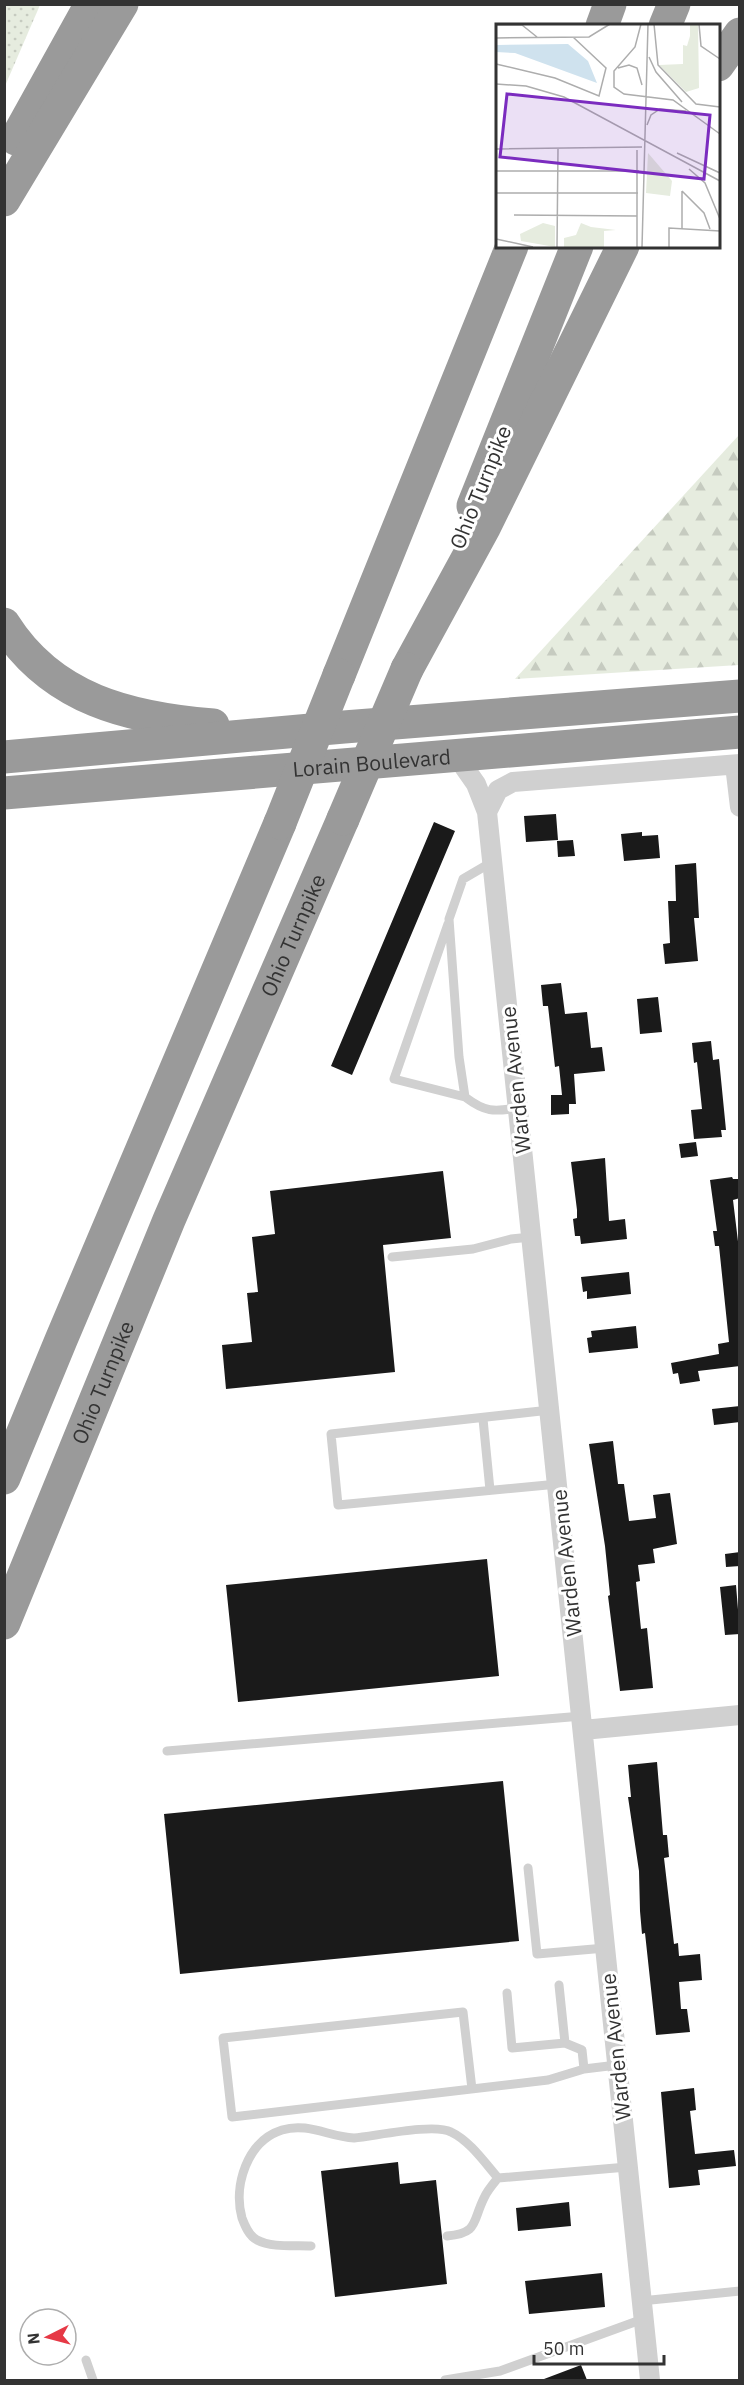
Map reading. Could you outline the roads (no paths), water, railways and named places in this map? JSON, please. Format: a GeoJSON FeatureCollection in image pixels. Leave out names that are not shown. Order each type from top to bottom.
{"type":"FeatureCollection","features":[{"type":"Feature","properties":{"kind":"highway"},"geometry":{"type":"LineString","coordinates":[[4,160],[92,4]]}},
{"type":"Feature","properties":{"kind":"highway"},"geometry":{"type":"LineString","coordinates":[[4,200],[122,4]]}},
{"type":"Feature","properties":{"kind":"highway"},"geometry":{"type":"LineString","coordinates":[[583,24],[590,4]]}},
{"type":"Feature","properties":{"kind":"highway"},"geometry":{"type":"LineString","coordinates":[[603,24],[610,4]]}},
{"type":"Feature","properties":{"kind":"highway"},"geometry":{"type":"LineString","coordinates":[[666,24],[674,4]]}},
{"type":"Feature","properties":{"kind":"highway"},"geometry":{"type":"LineString","coordinates":[[720,62],[740,34]]}},
{"type":"Feature","properties":{"kind":"highway"},"geometry":{"type":"LineString","coordinates":[[4,226],[55,118]]}},
{"type":"Feature","properties":{"kind":"highway"},"geometry":{"type":"LineString","coordinates":[[475,338],[504,248]]}},
{"type":"Feature","properties":{"kind":"highway"},"geometry":{"type":"LineString","coordinates":[[4,1478],[280,823],[511,248]]}},
{"type":"Feature","properties":{"kind":"highway","name":"Ohio Turnpike"},"geometry":{"type":"LineString","coordinates":[[4,1623],[169,1220],[407,669],[576,248]]}},
{"type":"Feature","properties":{"kind":"highway"},"geometry":{"type":"LineString","coordinates":[[407,669],[485,526],[622,248]]}},
{"type":"Feature","properties":{"kind":"highway"},"geometry":{"type":"LineString","coordinates":[[4,624],[40,668],[63,686],[109,707],[179,722],[230,727],[344,727]]}},
{"type":"Feature","properties":{"kind":"highway","name":"Lorain Boulevard"},"geometry":{"type":"LineString","coordinates":[[4,757],[344,727],[740,696]]}},
{"type":"Feature","properties":{"kind":"highway","name":"Lorain Boulevard"},"geometry":{"type":"LineString","coordinates":[[4,793],[740,732]]}},
{"type":"Feature","properties":{"kind":"street","name":"Warden Avenue"},"geometry":{"type":"LineString","coordinates":[[455,754],[476,784],[487,812],[650,2380]]}},
{"type":"Feature","properties":{"kind":"street"},"geometry":{"type":"LineString","coordinates":[[487,812],[498,790],[513,782],[737,764],[740,807]]}},
{"type":"Feature","properties":{"kind":"street"},"geometry":{"type":"LineString","coordinates":[[582,1723],[740,1715]]}},
{"type":"Feature","properties":{"kind":"lane"},"geometry":{"type":"LineString","coordinates":[[492,862],[464,879],[394,1079],[465,1097],[481,1109],[498,1112],[518,1108]]}},
{"type":"Feature","properties":{"kind":"lane"},"geometry":{"type":"LineString","coordinates":[[449,919],[459,1057],[465,1097]]}},
{"type":"Feature","properties":{"kind":"lane"},"geometry":{"type":"LineString","coordinates":[[393,1257],[473,1249],[511,1239],[531,1237]]}},
{"type":"Feature","properties":{"kind":"lane"},"geometry":{"type":"LineString","coordinates":[[550,1410],[331,1434],[339,1505],[558,1484]]}},
{"type":"Feature","properties":{"kind":"lane"},"geometry":{"type":"LineString","coordinates":[[483,1419],[490,1490]]}},
{"type":"Feature","properties":{"kind":"lane"},"geometry":{"type":"LineString","coordinates":[[167,1750],[582,1723]]}},
{"type":"Feature","properties":{"kind":"lane"},"geometry":{"type":"LineString","coordinates":[[528,1868],[537,1954],[605,1948]]}},
{"type":"Feature","properties":{"kind":"lane"},"geometry":{"type":"LineString","coordinates":[[559,1985],[565,2043]]}},
{"type":"Feature","properties":{"kind":"lane"},"geometry":{"type":"LineString","coordinates":[[507,1993],[512,2048],[565,2043],[582,2049],[584,2068]]}},
{"type":"Feature","properties":{"kind":"lane"},"geometry":{"type":"LineString","coordinates":[[472,2089],[463,2012],[223,2038],[232,2117],[472,2089],[548,2080],[584,2068],[617,2064]]}},
{"type":"Feature","properties":{"kind":"lane"},"geometry":{"type":"LineString","coordinates":[[312,2246],[270,2245],[255,2239],[245,2226],[239,2207],[239,2182],[250,2158],[265,2140],[281,2130],[305,2127],[323,2130],[341,2138],[354,2138],[438,2128],[452,2132],[475,2152],[498,2178]]}},
{"type":"Feature","properties":{"kind":"lane"},"geometry":{"type":"LineString","coordinates":[[447,2236],[464,2235],[473,2228],[484,2196],[498,2178],[627,2167]]}},
{"type":"Feature","properties":{"kind":"lane"},"geometry":{"type":"LineString","coordinates":[[446,2380],[500,2371],[642,2310],[740,2291]]}},
{"type":"Feature","properties":{"kind":"lane"},"geometry":{"type":"LineString","coordinates":[[86,2360],[93,2380]]}}]}
